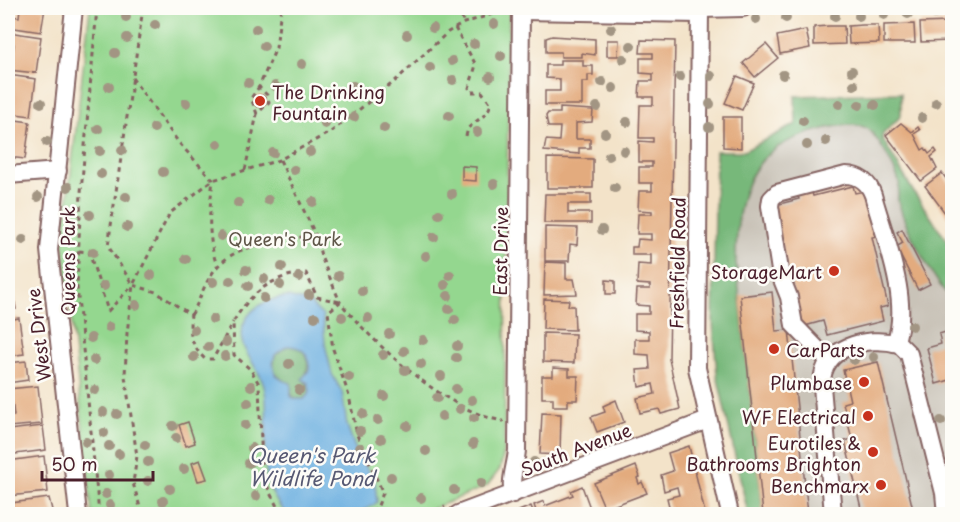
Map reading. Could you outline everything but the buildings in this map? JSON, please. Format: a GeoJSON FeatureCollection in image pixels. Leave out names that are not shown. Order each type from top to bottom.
{"type":"FeatureCollection","features":[{"type":"Feature","properties":{"kind":"street","name":"West Drive"},"geometry":{"type":"LineString","coordinates":[[74,8],[49,262],[78,514]]}},
{"type":"Feature","properties":{"kind":"street"},"geometry":{"type":"LineString","coordinates":[[521,9],[700,10],[743,8]]}},
{"type":"Feature","properties":{"kind":"street","name":"East Drive"},"geometry":{"type":"LineString","coordinates":[[513,494],[510,484],[516,464],[518,421],[521,9]]}},
{"type":"Feature","properties":{"kind":"street","name":"Freshfield Road"},"geometry":{"type":"LineString","coordinates":[[700,10],[695,340],[697,368],[730,514]]}},
{"type":"Feature","properties":{"kind":"street"},"geometry":{"type":"LineString","coordinates":[[8,175],[58,171]]}},
{"type":"Feature","properties":{"kind":"street"},"geometry":{"type":"LineString","coordinates":[[828,360],[794,326],[789,297],[781,277],[770,206],[771,199],[777,193],[846,175],[862,180],[873,195],[897,282],[902,316],[896,343]]}},
{"type":"Feature","properties":{"kind":"street"},"geometry":{"type":"LineString","coordinates":[[833,514],[822,380],[828,360],[837,352],[857,344],[896,343],[909,354],[944,494],[946,514]]}},
{"type":"Feature","properties":{"kind":"street","name":"South Avenue"},"geometry":{"type":"LineString","coordinates":[[458,514],[708,420]]}},
{"type":"Feature","properties":{"kind":"path","name":"Queens Park"},"geometry":{"type":"LineString","coordinates":[[97,8],[81,192],[77,287],[99,514]]}},
{"type":"Feature","properties":{"kind":"path"},"geometry":{"type":"LineString","coordinates":[[142,8],[108,246],[133,285],[125,376],[137,456],[133,483],[142,514]]}},
{"type":"Feature","properties":{"kind":"path"},"geometry":{"type":"LineString","coordinates":[[245,170],[256,114],[251,98],[259,87],[276,48],[281,8]]}},
{"type":"Feature","properties":{"kind":"path"},"geometry":{"type":"LineString","coordinates":[[460,9],[464,23]]}},
{"type":"Feature","properties":{"kind":"path"},"geometry":{"type":"LineString","coordinates":[[79,251],[89,252],[108,311],[133,285],[170,213],[213,180],[279,160],[332,131],[455,28],[464,23],[500,10],[521,9]]}},
{"type":"Feature","properties":{"kind":"path"},"geometry":{"type":"LineString","coordinates":[[455,28],[476,65],[469,88],[471,92],[482,92],[491,104],[487,113],[468,128],[466,136]]}},
{"type":"Feature","properties":{"kind":"path"},"geometry":{"type":"LineString","coordinates":[[132,77],[179,142],[213,180],[208,226],[210,244],[217,266]]}},
{"type":"Feature","properties":{"kind":"path"},"geometry":{"type":"LineString","coordinates":[[256,114],[269,102],[267,95],[259,87]]}},
{"type":"Feature","properties":{"kind":"path"},"geometry":{"type":"LineString","coordinates":[[279,160],[315,234],[322,259],[340,302],[352,317],[399,363],[465,409],[490,419],[518,421]]}},
{"type":"Feature","properties":{"kind":"path"},"geometry":{"type":"LineString","coordinates":[[315,234],[234,251],[217,266],[191,315],[189,330],[191,338],[200,354],[209,360],[217,353],[233,322],[256,293],[278,278],[292,274],[306,273],[317,297],[340,302]]}},
{"type":"Feature","properties":{"kind":"path"},"geometry":{"type":"LineString","coordinates":[[133,285],[156,292],[191,315]]}},
{"type":"Feature","properties":{"kind":"path"},"geometry":{"type":"LineString","coordinates":[[340,302],[328,312],[333,349],[349,396],[357,435],[383,493],[377,508],[363,514]]}},
{"type":"Feature","properties":{"kind":"path"},"geometry":{"type":"LineString","coordinates":[[233,322],[234,355],[251,370],[258,384],[262,470],[281,514]]}},
{"type":"Feature","properties":{"kind":"shaded area"},"geometry":{"type":"Polygon","coordinates":[[[856,119],[874,132],[952,248],[952,514],[748,514],[717,375],[714,343],[716,151],[744,151],[771,137],[856,119]]]}},
{"type":"Feature","properties":{"kind":"green space","name":"Queen's Park"},"geometry":{"type":"Polygon","coordinates":[[[90,8],[509,8],[504,452],[500,469],[487,486],[420,514],[92,514],[63,241],[90,8]]]}},
{"type":"Feature","properties":{"kind":"green space"},"geometry":{"type":"Polygon","coordinates":[[[901,93],[901,116],[883,134],[882,138],[913,191],[952,248],[952,300],[920,253],[901,211],[897,176],[880,144],[870,131],[857,125],[821,130],[786,143],[765,157],[755,169],[743,198],[736,246],[763,514],[748,514],[717,375],[713,323],[716,151],[744,151],[796,124],[795,96],[901,93]]]}},
{"type":"Feature","properties":{"kind":"green space"},"geometry":{"type":"Polygon","coordinates":[[[287,346],[300,349],[306,357],[307,368],[304,380],[310,392],[304,399],[294,398],[287,385],[273,370],[275,355],[287,346]]]}},
{"type":"Feature","properties":{"kind":"water","name":"Queen's Park Wildlife Pond"},"geometry":{"type":"Polygon","coordinates":[[[288,297],[309,302],[323,316],[325,344],[332,374],[342,392],[347,425],[355,448],[375,482],[377,502],[359,512],[334,515],[287,514],[269,486],[265,455],[265,391],[241,336],[248,315],[253,310],[273,299],[288,297]],[[287,346],[275,355],[274,370],[278,377],[291,383],[291,396],[295,399],[304,399],[310,392],[308,383],[302,379],[309,370],[308,360],[304,352],[293,346],[287,346]]]}},
{"type":"Feature","properties":{"kind":"place","name":"The Drinking Fountain"},"geometry":{"type":"Point","coordinates":[260,101]}},
{"type":"Feature","properties":{"kind":"place","name":"StorageMart"},"geometry":{"type":"Point","coordinates":[834,271]}},
{"type":"Feature","properties":{"kind":"place","name":"CarParts"},"geometry":{"type":"Point","coordinates":[774,349]}},
{"type":"Feature","properties":{"kind":"place","name":"Plumbase"},"geometry":{"type":"Point","coordinates":[864,382]}},
{"type":"Feature","properties":{"kind":"place","name":"WF Electrical"},"geometry":{"type":"Point","coordinates":[868,416]}},
{"type":"Feature","properties":{"kind":"place","name":"Eurotiles & Bathrooms Brighton"},"geometry":{"type":"Point","coordinates":[873,452]}},
{"type":"Feature","properties":{"kind":"place","name":"Benchmarx"},"geometry":{"type":"Point","coordinates":[881,485]}}]}
